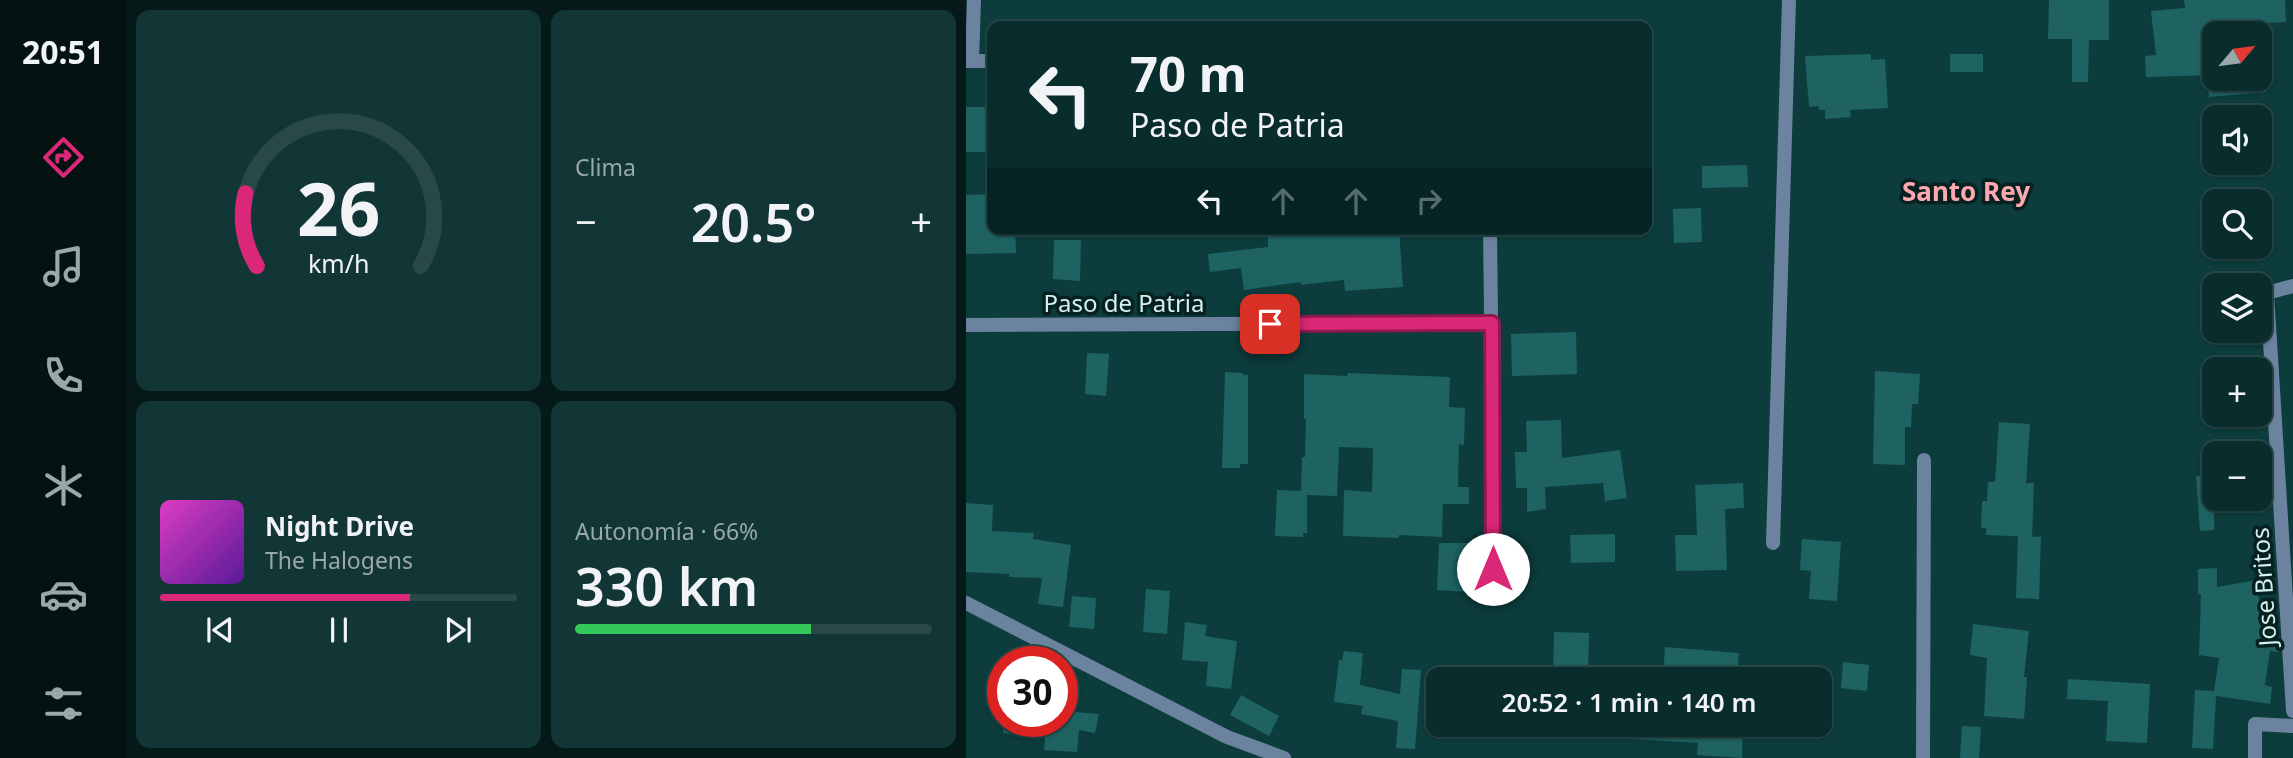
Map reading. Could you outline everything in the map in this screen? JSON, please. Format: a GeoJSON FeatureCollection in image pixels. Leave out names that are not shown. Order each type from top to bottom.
{"type":"FeatureCollection","features":[{"type":"Feature","properties":{"kind":"street"},"geometry":{"type":"LineString","coordinates":[[974,0],[969,61],[987,61]]}},
{"type":"Feature","properties":{"kind":"street"},"geometry":{"type":"LineString","coordinates":[[1773,543],[1789,0]]}},
{"type":"Feature","properties":{"kind":"street"},"geometry":{"type":"LineString","coordinates":[[1490,235],[1493,569]]}},
{"type":"Feature","properties":{"kind":"street","name":"Jose Britos"},"geometry":{"type":"LineString","coordinates":[[2293,286],[2267,293],[2293,711]]}},
{"type":"Feature","properties":{"kind":"street","name":"Paso de Patria"},"geometry":{"type":"LineString","coordinates":[[966,325],[1492,323]]}},
{"type":"Feature","properties":{"kind":"street"},"geometry":{"type":"LineString","coordinates":[[1923,758],[1924,460]]}},
{"type":"Feature","properties":{"kind":"street"},"geometry":{"type":"LineString","coordinates":[[966,603],[1227,737],[1284,758]]}},
{"type":"Feature","properties":{"kind":"street"},"geometry":{"type":"LineString","coordinates":[[2255,758],[2255,724],[2293,726]]}},
{"type":"Feature","properties":{"kind":"building"},"geometry":{"type":"Polygon","coordinates":[[[2049,0],[2109,0],[2109,40],[2089,40],[2088,82],[2072,82],[2072,39],[2048,39],[2049,0]]]}},
{"type":"Feature","properties":{"kind":"building"},"geometry":{"type":"Polygon","coordinates":[[[2184,0],[2285,0],[2286,22],[2202,21],[2202,75],[2146,77],[2145,56],[2156,55],[2151,11],[2185,8],[2184,0]]]}},
{"type":"Feature","properties":{"kind":"building"},"geometry":{"type":"Polygon","coordinates":[[[1871,54],[1871,60],[1885,59],[1888,108],[1850,110],[1851,117],[1825,119],[1825,110],[1819,110],[1818,106],[1809,107],[1805,56],[1871,54]]]}},
{"type":"Feature","properties":{"kind":"building"},"geometry":{"type":"Polygon","coordinates":[[[1950,54],[1983,54],[1983,72],[1950,72],[1950,54]]]}},
{"type":"Feature","properties":{"kind":"building"},"geometry":{"type":"Polygon","coordinates":[[[2208,91],[2266,91],[2266,92],[2209,97],[2208,91]]]}},
{"type":"Feature","properties":{"kind":"building"},"geometry":{"type":"Polygon","coordinates":[[[966,107],[987,107],[987,152],[966,152],[966,107]]]}},
{"type":"Feature","properties":{"kind":"building"},"geometry":{"type":"Polygon","coordinates":[[[1747,165],[1748,187],[1702,188],[1702,166],[1747,165]]]}},
{"type":"Feature","properties":{"kind":"building"},"geometry":{"type":"Polygon","coordinates":[[[987,194],[987,235],[1015,235],[1016,253],[966,254],[966,195],[987,194]]]}},
{"type":"Feature","properties":{"kind":"building"},"geometry":{"type":"Polygon","coordinates":[[[1701,208],[1702,242],[1674,243],[1673,209],[1701,208]]]}},
{"type":"Feature","properties":{"kind":"building"},"geometry":{"type":"Polygon","coordinates":[[[1268,235],[1399,235],[1403,287],[1345,291],[1344,280],[1301,285],[1301,282],[1244,290],[1241,268],[1210,272],[1208,254],[1268,247],[1268,235]]]}},
{"type":"Feature","properties":{"kind":"building"},"geometry":{"type":"Polygon","coordinates":[[[1054,240],[1081,240],[1080,281],[1053,279],[1054,240]]]}},
{"type":"Feature","properties":{"kind":"building"},"geometry":{"type":"Polygon","coordinates":[[[1576,332],[1577,374],[1512,376],[1511,334],[1576,332]]]}},
{"type":"Feature","properties":{"kind":"building"},"geometry":{"type":"Polygon","coordinates":[[[1087,353],[1109,354],[1106,396],[1085,394],[1087,353]]]}},
{"type":"Feature","properties":{"kind":"building"},"geometry":{"type":"Polygon","coordinates":[[[1875,371],[1920,374],[1918,404],[1912,404],[1911,427],[1905,427],[1905,465],[1873,464],[1875,371]]]}},
{"type":"Feature","properties":{"kind":"building"},"geometry":{"type":"Polygon","coordinates":[[[1225,372],[1248,375],[1248,464],[1240,464],[1240,468],[1222,468],[1225,372]]]}},
{"type":"Feature","properties":{"kind":"building"},"geometry":{"type":"Polygon","coordinates":[[[1348,373],[1450,377],[1449,407],[1465,408],[1464,445],[1459,444],[1458,487],[1469,487],[1469,504],[1443,504],[1442,537],[1343,536],[1344,490],[1372,492],[1373,448],[1339,447],[1337,496],[1307,495],[1307,533],[1303,533],[1303,537],[1275,536],[1277,490],[1301,491],[1306,419],[1304,374],[1347,376],[1348,373]]]}},
{"type":"Feature","properties":{"kind":"building"},"geometry":{"type":"Polygon","coordinates":[[[1561,420],[1562,458],[1620,450],[1627,498],[1605,501],[1603,483],[1545,487],[1546,509],[1527,512],[1527,488],[1516,488],[1515,452],[1527,452],[1526,421],[1561,420]]]}},
{"type":"Feature","properties":{"kind":"building"},"geometry":{"type":"Polygon","coordinates":[[[1999,422],[2030,424],[2026,483],[2034,483],[2032,537],[1986,535],[1986,528],[1981,528],[1982,501],[1987,501],[1988,482],[1995,482],[1999,422]]]}},
{"type":"Feature","properties":{"kind":"building"},"geometry":{"type":"Polygon","coordinates":[[[2196,476],[2202,476],[2202,511],[2214,511],[2214,530],[2200,531],[2196,476]]]}},
{"type":"Feature","properties":{"kind":"building"},"geometry":{"type":"Polygon","coordinates":[[[1743,483],[1744,508],[1725,509],[1727,570],[1676,571],[1675,535],[1697,535],[1695,485],[1743,483]]]}},
{"type":"Feature","properties":{"kind":"building"},"geometry":{"type":"Polygon","coordinates":[[[966,503],[993,505],[992,531],[1034,533],[1033,539],[1071,545],[1063,607],[1038,604],[1042,578],[966,572],[966,503]]]}},
{"type":"Feature","properties":{"kind":"building"},"geometry":{"type":"Polygon","coordinates":[[[1615,534],[1615,562],[1571,563],[1570,535],[1615,534]]]}},
{"type":"Feature","properties":{"kind":"building"},"geometry":{"type":"Polygon","coordinates":[[[2018,536],[2041,537],[2039,599],[2016,598],[2018,536]]]}},
{"type":"Feature","properties":{"kind":"building"},"geometry":{"type":"Polygon","coordinates":[[[1802,539],[1841,542],[1837,601],[1809,599],[1811,571],[1800,570],[1802,539]]]}},
{"type":"Feature","properties":{"kind":"building"},"geometry":{"type":"Polygon","coordinates":[[[1439,543],[1470,543],[1469,592],[1437,590],[1439,543]]]}},
{"type":"Feature","properties":{"kind":"building"},"geometry":{"type":"Polygon","coordinates":[[[2217,568],[2217,587],[2257,580],[2262,629],[2278,631],[2279,645],[2278,652],[2270,651],[2265,685],[2272,687],[2270,704],[2216,696],[2213,749],[2192,748],[2195,690],[2214,691],[2219,658],[2199,655],[2201,594],[2198,594],[2198,569],[2217,568]]]}},
{"type":"Feature","properties":{"kind":"building"},"geometry":{"type":"Polygon","coordinates":[[[1146,589],[1170,591],[1167,634],[1143,632],[1146,589]]]}},
{"type":"Feature","properties":{"kind":"building"},"geometry":{"type":"Polygon","coordinates":[[[1072,596],[1096,598],[1094,629],[1069,627],[1072,596]]]}},
{"type":"Feature","properties":{"kind":"building"},"geometry":{"type":"Polygon","coordinates":[[[1185,622],[1207,625],[1205,636],[1237,641],[1231,689],[1206,686],[1208,662],[1182,660],[1185,622]]]}},
{"type":"Feature","properties":{"kind":"building"},"geometry":{"type":"Polygon","coordinates":[[[1973,624],[2029,631],[2024,677],[2027,677],[2024,719],[1984,716],[1987,658],[1970,655],[1973,624]]]}},
{"type":"Feature","properties":{"kind":"building"},"geometry":{"type":"Polygon","coordinates":[[[1554,632],[1589,633],[1588,667],[1553,667],[1554,632]]]}},
{"type":"Feature","properties":{"kind":"building"},"geometry":{"type":"Polygon","coordinates":[[[1665,647],[1739,653],[1738,667],[1664,667],[1665,647]]]}},
{"type":"Feature","properties":{"kind":"building"},"geometry":{"type":"Polygon","coordinates":[[[1344,651],[1363,653],[1360,685],[1400,694],[1402,669],[1421,670],[1415,749],[1396,748],[1398,721],[1361,714],[1363,706],[1334,702],[1339,660],[1342,660],[1344,651]]]}},
{"type":"Feature","properties":{"kind":"building"},"geometry":{"type":"Polygon","coordinates":[[[1843,662],[1869,665],[1867,691],[1841,688],[1843,662]]]}},
{"type":"Feature","properties":{"kind":"building"},"geometry":{"type":"Polygon","coordinates":[[[2068,679],[2150,684],[2147,743],[2106,741],[2108,701],[2067,699],[2068,679]]]}},
{"type":"Feature","properties":{"kind":"building"},"geometry":{"type":"Polygon","coordinates":[[[1241,695],[1279,716],[1269,736],[1230,715],[1241,695]]]}},
{"type":"Feature","properties":{"kind":"building"},"geometry":{"type":"Polygon","coordinates":[[[1078,712],[1099,714],[1095,733],[1079,730],[1077,752],[1044,750],[1045,738],[1037,737],[1078,737],[1078,712]]]}},
{"type":"Feature","properties":{"kind":"building"},"geometry":{"type":"Polygon","coordinates":[[[1962,726],[1981,727],[1979,758],[1960,758],[1962,726]]]}},
{"type":"Feature","properties":{"kind":"building"},"geometry":{"type":"Polygon","coordinates":[[[1743,737],[1742,758],[1697,755],[1698,743],[1633,739],[1743,737]]]}},
{"type":"Feature","properties":{"kind":"district","name":"Santo Rey"},"geometry":{"type":"Point","coordinates":[1966,191]}},
{"type":"Feature","properties":{"kind":"route"},"geometry":{"type":"LineString","coordinates":[[1270,324],[1492,323],[1493,569]]}}]}
